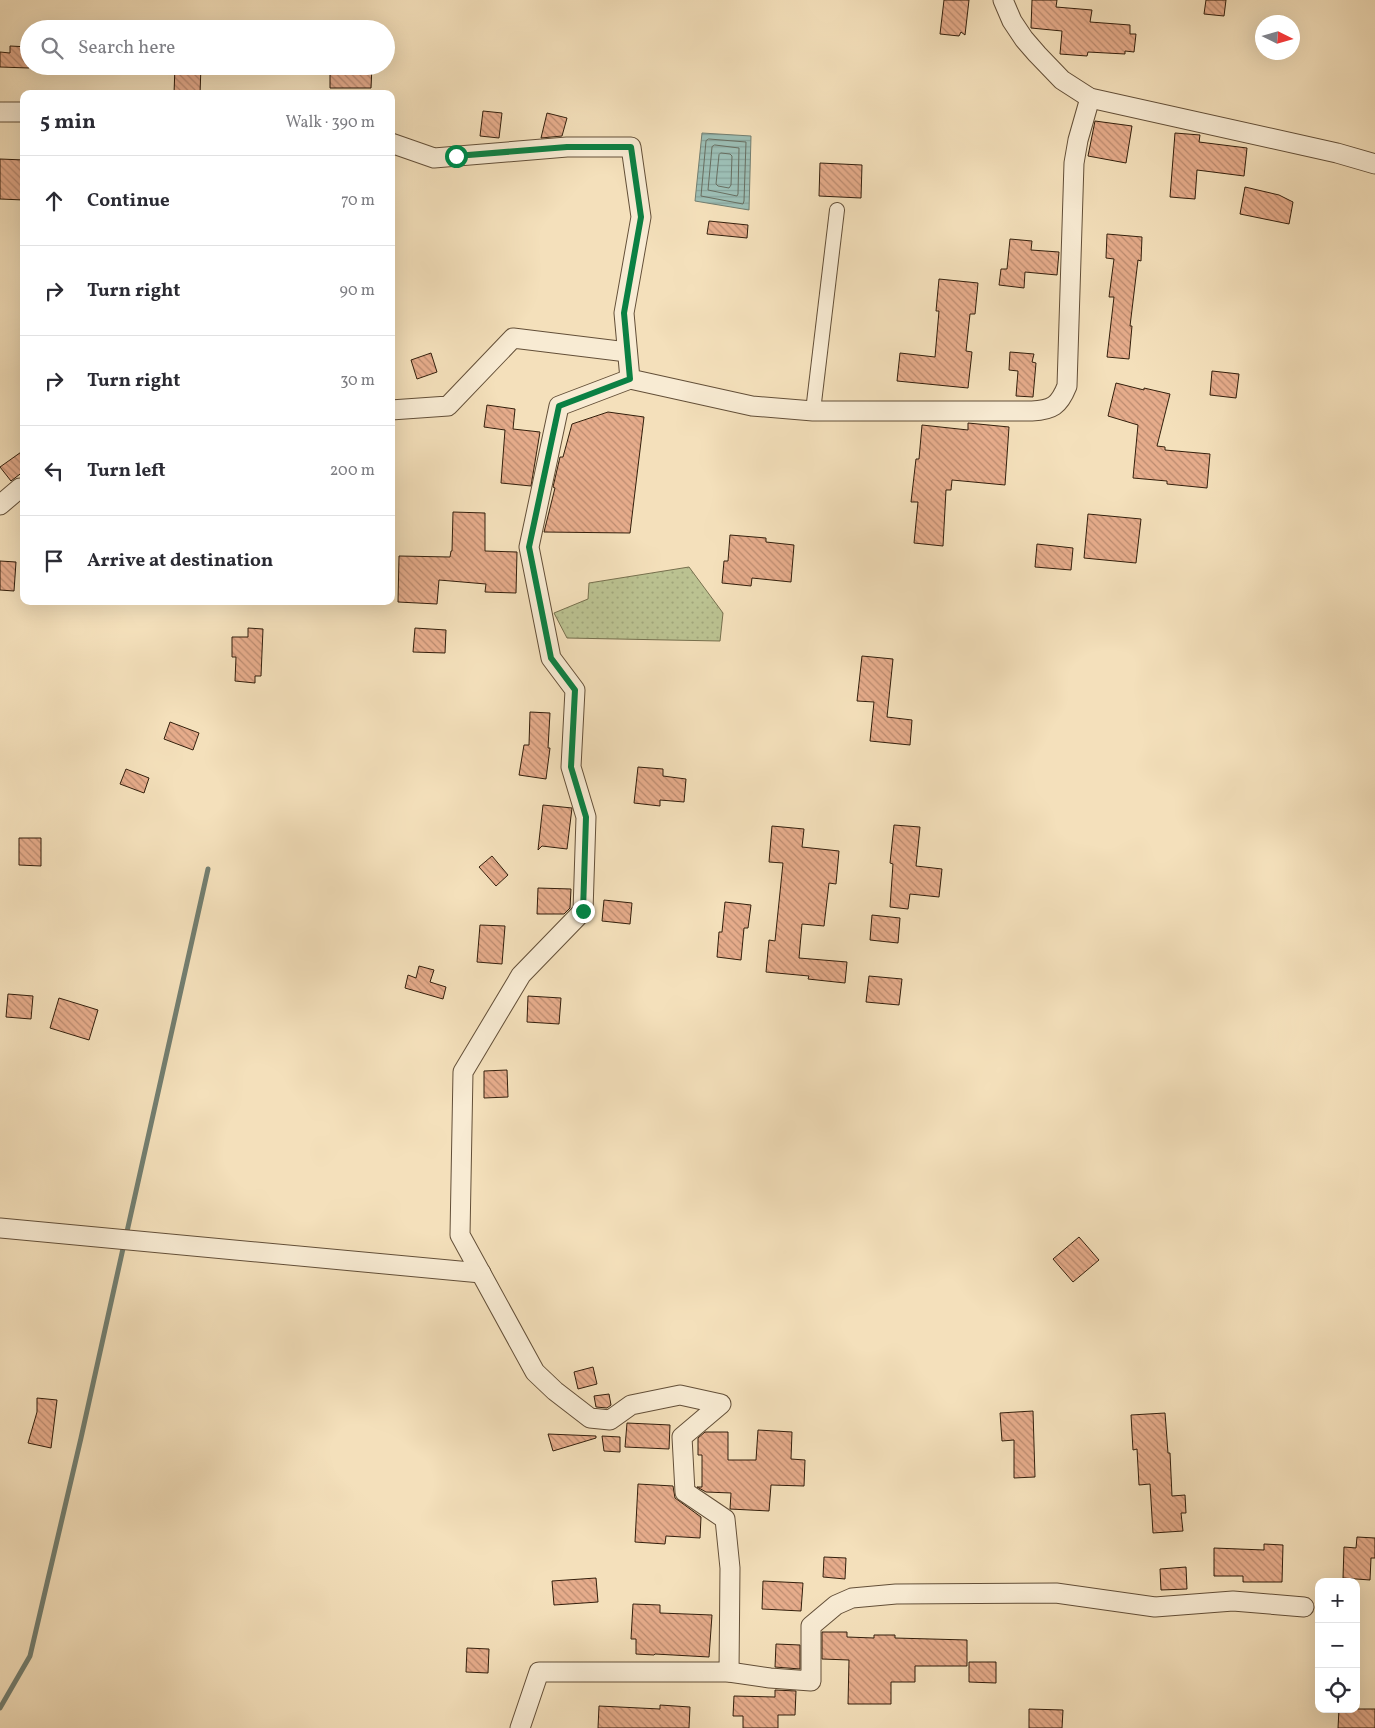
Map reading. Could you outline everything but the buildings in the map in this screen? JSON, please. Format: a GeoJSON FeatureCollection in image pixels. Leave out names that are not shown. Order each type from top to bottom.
{"type":"FeatureCollection","features":[{"type":"Feature","properties":{"kind":"street"},"geometry":{"type":"LineString","coordinates":[[1003,0],[1016,27],[1037,54],[1062,80],[1090,98],[1337,153],[1375,164]]}},
{"type":"Feature","properties":{"kind":"street"},"geometry":{"type":"LineString","coordinates":[[729,1672],[730,1568],[725,1520],[685,1492],[682,1437],[721,1404],[680,1395],[631,1405],[610,1420],[590,1418],[555,1391],[535,1372],[460,1235],[463,1072],[521,975],[583,911],[586,817],[571,767],[575,690],[551,658],[529,547],[559,406],[630,379],[752,406],[813,411],[1032,411],[1053,407],[1062,397],[1066,386],[1074,162],[1090,98]]}},
{"type":"Feature","properties":{"kind":"street"},"geometry":{"type":"LineString","coordinates":[[0,112],[20,112]]}},
{"type":"Feature","properties":{"kind":"street"},"geometry":{"type":"LineString","coordinates":[[395,144],[434,158],[567,147],[631,147],[641,217],[624,313],[630,379]]}},
{"type":"Feature","properties":{"kind":"street"},"geometry":{"type":"LineString","coordinates":[[813,411],[837,210]]}},
{"type":"Feature","properties":{"kind":"street"},"geometry":{"type":"LineString","coordinates":[[395,410],[448,406],[513,338],[628,352]]}},
{"type":"Feature","properties":{"kind":"street"},"geometry":{"type":"LineString","coordinates":[[0,505],[20,488]]}},
{"type":"Feature","properties":{"kind":"street"},"geometry":{"type":"LineString","coordinates":[[0,1228],[480,1273]]}},
{"type":"Feature","properties":{"kind":"street"},"geometry":{"type":"LineString","coordinates":[[520,1728],[539,1672],[729,1672],[811,1682],[811,1626],[836,1605],[852,1598],[896,1594],[1056,1593],[1155,1607],[1233,1601],[1304,1607]]}},
{"type":"Feature","properties":{"kind":"green space"},"geometry":{"type":"Polygon","coordinates":[[[689,567],[723,613],[720,641],[567,638],[554,613],[588,599],[589,583],[689,567]]]}},
{"type":"Feature","properties":{"kind":"water"},"geometry":{"type":"Polygon","coordinates":[[[702,133],[751,136],[749,210],[695,201],[702,133]]]}},
{"type":"Feature","properties":{"kind":"waterway"},"geometry":{"type":"LineString","coordinates":[[126,1236],[208,869]]}},
{"type":"Feature","properties":{"kind":"waterway"},"geometry":{"type":"LineString","coordinates":[[0,1708],[30,1656],[124,1244]]}},
{"type":"Feature","properties":{"kind":"route"},"geometry":{"type":"LineString","coordinates":[[456,156],[567,147],[631,147],[641,217],[624,313],[630,379],[559,406],[529,547],[551,658],[575,690],[571,767],[586,817],[583,911]]}}]}
